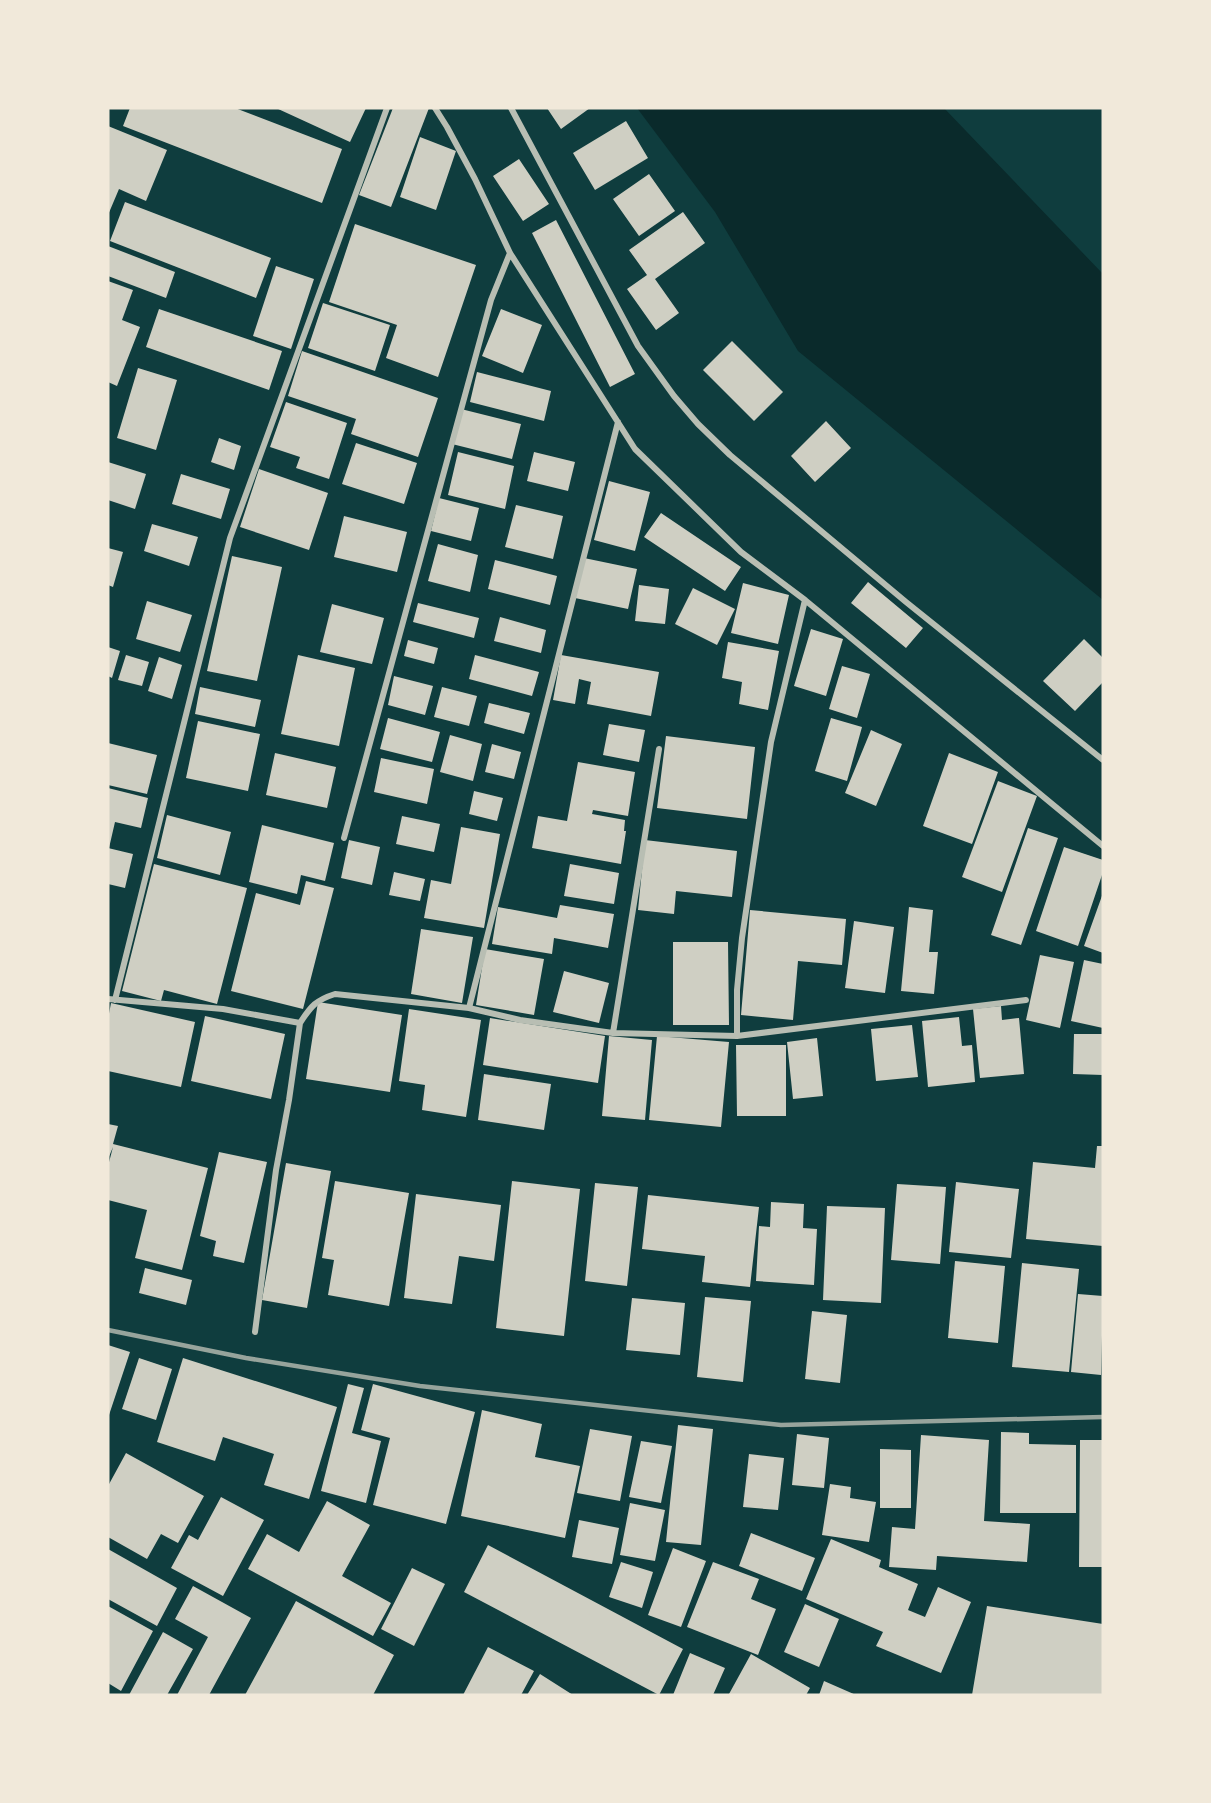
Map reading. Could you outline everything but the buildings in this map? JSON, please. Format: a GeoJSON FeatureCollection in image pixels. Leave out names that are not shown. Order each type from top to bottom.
{"type":"FeatureCollection","features":[{"type":"Feature","properties":{"kind":"street"},"geometry":{"type":"LineString","coordinates":[[300,1023],[224,1009],[111,1000],[230,538],[387,108]]}},
{"type":"Feature","properties":{"kind":"street"},"geometry":{"type":"LineString","coordinates":[[435,108],[475,179],[510,253],[635,449],[741,552],[805,600],[1103,846]]}},
{"type":"Feature","properties":{"kind":"street"},"geometry":{"type":"LineString","coordinates":[[511,108],[638,346],[674,396],[698,424],[730,455],[906,602],[1103,760]]}},
{"type":"Feature","properties":{"kind":"street"},"geometry":{"type":"LineString","coordinates":[[344,838],[491,300],[510,253]]}},
{"type":"Feature","properties":{"kind":"street"},"geometry":{"type":"LineString","coordinates":[[469,1008],[618,422]]}},
{"type":"Feature","properties":{"kind":"street"},"geometry":{"type":"LineString","coordinates":[[737,1036],[737,990],[742,938],[771,742],[805,600]]}},
{"type":"Feature","properties":{"kind":"street"},"geometry":{"type":"LineString","coordinates":[[614,1033],[659,749]]}},
{"type":"Feature","properties":{"kind":"street"},"geometry":{"type":"LineString","coordinates":[[255,1332],[276,1170],[300,1023],[309,1009],[320,999],[335,994],[469,1008],[520,1020],[614,1033],[737,1036],[1026,1000]]}},
{"type":"Feature","properties":{"kind":"water"},"geometry":{"type":"Polygon","coordinates":[[[637,108],[944,108],[1103,274],[1103,600],[798,351],[715,212],[637,108]]]}},
{"type":"Feature","properties":{"kind":"railway"},"geometry":{"type":"LineString","coordinates":[[108,1330],[246,1358],[420,1386],[781,1425],[1103,1417]]}}]}
